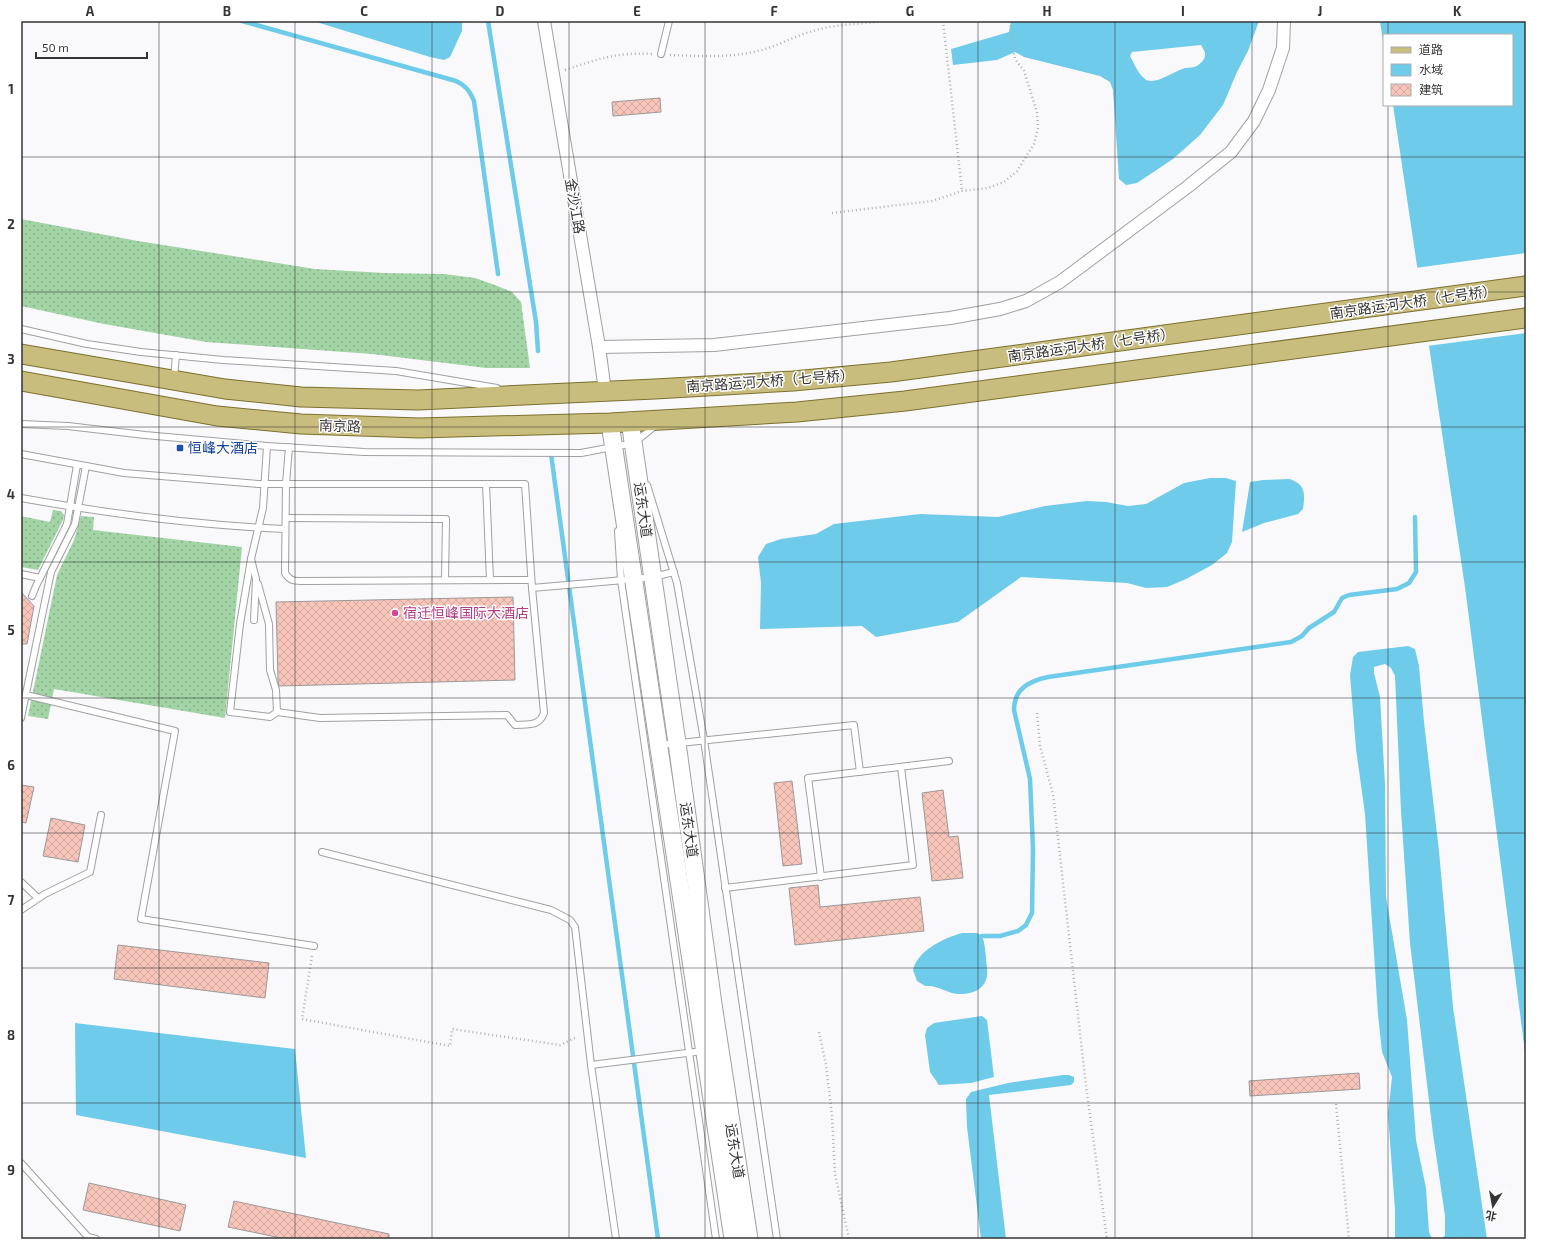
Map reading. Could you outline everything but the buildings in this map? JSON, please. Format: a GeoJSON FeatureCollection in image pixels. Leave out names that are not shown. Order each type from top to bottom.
{"type":"FeatureCollection","features":[{"type":"Feature","properties":{"kind":"main road","name":"南京路运河大桥（七号桥）"},"geometry":{"type":"LineString","coordinates":[[655,389],[793,381],[890,372],[1526,286]]}},
{"type":"Feature","properties":{"kind":"main road"},"geometry":{"type":"LineString","coordinates":[[662,420],[797,412],[905,401],[1526,318]]}},
{"type":"Feature","properties":{"kind":"main road","name":"南京路"},"geometry":{"type":"LineString","coordinates":[[21,354],[225,389],[301,397],[418,400],[655,389]]}},
{"type":"Feature","properties":{"kind":"main road","name":"南京路"},"geometry":{"type":"LineString","coordinates":[[21,382],[217,416],[301,424],[419,428],[610,423],[662,420]]}},
{"type":"Feature","properties":{"kind":"main road","name":"运东大道"},"geometry":{"type":"LineString","coordinates":[[630,422],[712,996],[749,1239]]}},
{"type":"Feature","properties":{"kind":"main road","name":"运东大道"},"geometry":{"type":"LineString","coordinates":[[610,423],[627,580],[659,745],[697,1052],[733,1239]]}},
{"type":"Feature","properties":{"kind":"street","name":"金沙江路"},"geometry":{"type":"LineString","coordinates":[[544,21],[599,347],[605,391]]}},
{"type":"Feature","properties":{"kind":"street"},"geometry":{"type":"LineString","coordinates":[[599,347],[714,345],[950,318],[1000,309],[1026,301],[1060,282],[1186,188],[1231,152],[1254,121],[1269,90],[1283,48],[1284,21]]}},
{"type":"Feature","properties":{"kind":"lane"},"geometry":{"type":"LineString","coordinates":[[661,54],[669,21]]}},
{"type":"Feature","properties":{"kind":"lane"},"geometry":{"type":"LineString","coordinates":[[21,329],[87,344],[141,352],[223,360],[396,371],[534,395]]}},
{"type":"Feature","properties":{"kind":"lane"},"geometry":{"type":"LineString","coordinates":[[174,380],[176,355]]}},
{"type":"Feature","properties":{"kind":"lane"},"geometry":{"type":"LineString","coordinates":[[21,424],[68,426],[145,435],[267,446],[364,452],[574,453],[613,448],[634,443],[662,420]]}},
{"type":"Feature","properties":{"kind":"lane"},"geometry":{"type":"LineString","coordinates":[[634,443],[677,583],[704,740],[777,1239]]}},
{"type":"Feature","properties":{"kind":"lane"},"geometry":{"type":"LineString","coordinates":[[21,454],[77,465],[132,473],[265,484],[525,484],[531,580],[544,713],[542,720],[536,724],[514,725],[507,715],[320,718],[277,712],[270,717],[230,712],[240,624],[251,559],[263,508],[265,484],[267,446]]}},
{"type":"Feature","properties":{"kind":"lane"},"geometry":{"type":"LineString","coordinates":[[289,447],[285,529],[285,573],[288,579],[294,581],[531,580]]}},
{"type":"Feature","properties":{"kind":"lane"},"geometry":{"type":"LineString","coordinates":[[613,448],[618,518]]}},
{"type":"Feature","properties":{"kind":"lane"},"geometry":{"type":"LineString","coordinates":[[32,596],[64,533],[71,507],[77,465]]}},
{"type":"Feature","properties":{"kind":"lane"},"geometry":{"type":"LineString","coordinates":[[21,718],[51,572],[72,532],[86,466]]}},
{"type":"Feature","properties":{"kind":"lane"},"geometry":{"type":"LineString","coordinates":[[486,484],[490,580]]}},
{"type":"Feature","properties":{"kind":"lane"},"geometry":{"type":"LineString","coordinates":[[21,498],[154,519],[285,529]]}},
{"type":"Feature","properties":{"kind":"lane"},"geometry":{"type":"LineString","coordinates":[[286,518],[446,519],[445,580]]}},
{"type":"Feature","properties":{"kind":"lane"},"geometry":{"type":"LineString","coordinates":[[618,526],[697,1052],[716,1239]]}},
{"type":"Feature","properties":{"kind":"lane"},"geometry":{"type":"LineString","coordinates":[[251,559],[269,624],[270,670],[276,690],[277,712]]}},
{"type":"Feature","properties":{"kind":"lane"},"geometry":{"type":"LineString","coordinates":[[532,588],[627,580],[653,577],[674,572]]}},
{"type":"Feature","properties":{"kind":"lane"},"geometry":{"type":"LineString","coordinates":[[21,574],[40,578]]}},
{"type":"Feature","properties":{"kind":"lane"},"geometry":{"type":"LineString","coordinates":[[254,620],[256,579]]}},
{"type":"Feature","properties":{"kind":"lane"},"geometry":{"type":"LineString","coordinates":[[26,695],[175,731],[141,919],[314,946]]}},
{"type":"Feature","properties":{"kind":"lane"},"geometry":{"type":"LineString","coordinates":[[659,745],[854,724],[860,772]]}},
{"type":"Feature","properties":{"kind":"lane"},"geometry":{"type":"LineString","coordinates":[[821,877],[808,778],[949,761]]}},
{"type":"Feature","properties":{"kind":"lane"},"geometry":{"type":"LineString","coordinates":[[725,888],[913,865],[901,767]]}},
{"type":"Feature","properties":{"kind":"lane"},"geometry":{"type":"LineString","coordinates":[[21,910],[38,898],[90,872],[101,815]]}},
{"type":"Feature","properties":{"kind":"lane"},"geometry":{"type":"LineString","coordinates":[[322,852],[551,910],[570,920],[575,927],[590,1065],[616,1239]]}},
{"type":"Feature","properties":{"kind":"lane"},"geometry":{"type":"LineString","coordinates":[[21,882],[38,898]]}},
{"type":"Feature","properties":{"kind":"lane"},"geometry":{"type":"LineString","coordinates":[[590,1065],[697,1052]]}},
{"type":"Feature","properties":{"kind":"lane"},"geometry":{"type":"LineString","coordinates":[[21,1163],[88,1237],[96,1239]]}},
{"type":"Feature","properties":{"kind":"path"},"geometry":{"type":"LineString","coordinates":[[553,74],[603,57],[617,54],[727,56],[758,52],[785,43],[810,32],[885,21]]}},
{"type":"Feature","properties":{"kind":"path"},"geometry":{"type":"LineString","coordinates":[[943,21],[962,191]]}},
{"type":"Feature","properties":{"kind":"path"},"geometry":{"type":"LineString","coordinates":[[832,213],[932,201],[962,191],[988,188],[1004,182],[1017,171],[1034,144],[1038,128],[1037,112],[1024,71],[1016,59],[1012,43],[1010,21]]}},
{"type":"Feature","properties":{"kind":"path"},"geometry":{"type":"LineString","coordinates":[[1037,713],[1040,746],[1053,794],[1086,1086],[1107,1239]]}},
{"type":"Feature","properties":{"kind":"path"},"geometry":{"type":"LineString","coordinates":[[314,946],[302,1019],[450,1046],[452,1029],[560,1046],[587,1033]]}},
{"type":"Feature","properties":{"kind":"path"},"geometry":{"type":"LineString","coordinates":[[819,1032],[826,1065],[832,1116],[835,1174],[849,1239]]}},
{"type":"Feature","properties":{"kind":"path"},"geometry":{"type":"LineString","coordinates":[[1336,1104],[1349,1239]]}},
{"type":"Feature","properties":{"kind":"green space"},"geometry":{"type":"Polygon","coordinates":[[[21,219],[138,241],[315,269],[384,273],[444,274],[475,278],[512,292],[521,302],[530,368],[486,368],[372,354],[206,342],[104,324],[21,306],[21,219]]]}},
{"type":"Feature","properties":{"kind":"green space"},"geometry":{"type":"Polygon","coordinates":[[[53,510],[61,511],[64,515],[63,520],[38,570],[21,567],[21,516],[50,522],[53,510]]]}},
{"type":"Feature","properties":{"kind":"green space"},"geometry":{"type":"Polygon","coordinates":[[[81,516],[94,517],[93,530],[242,547],[225,718],[54,689],[48,719],[28,716],[57,575],[74,540],[81,516]]]}},
{"type":"Feature","properties":{"kind":"water"},"geometry":{"type":"Polygon","coordinates":[[[313,21],[462,21],[462,31],[450,57],[444,60],[313,21]]]}},
{"type":"Feature","properties":{"kind":"water"},"geometry":{"type":"Polygon","coordinates":[[[1011,21],[1259,21],[1248,51],[1223,105],[1200,135],[1173,159],[1137,183],[1126,185],[1119,179],[1113,90],[1110,82],[1100,76],[1024,57],[1015,52],[997,60],[953,65],[951,49],[1009,32],[1011,21]],[[1201,45],[1132,52],[1130,56],[1143,77],[1149,81],[1153,81],[1164,78],[1184,68],[1194,67],[1202,62],[1205,52],[1201,45]]]}},
{"type":"Feature","properties":{"kind":"water"},"geometry":{"type":"Polygon","coordinates":[[[1380,21],[1526,21],[1526,1060],[1465,587],[1393,106],[1513,106],[1513,34],[1383,34],[1383,41],[1380,21]]]}},
{"type":"Feature","properties":{"kind":"water"},"geometry":{"type":"Polygon","coordinates":[[[1210,478],[1226,478],[1236,481],[1232,542],[1227,553],[1212,565],[1167,587],[1146,588],[1127,583],[1021,577],[958,622],[876,637],[862,626],[760,629],[761,583],[758,557],[766,544],[781,539],[816,534],[834,524],[920,514],[998,517],[1045,506],[1087,501],[1106,502],[1128,506],[1146,504],[1184,483],[1210,478]]]}},
{"type":"Feature","properties":{"kind":"water"},"geometry":{"type":"Polygon","coordinates":[[[1290,479],[1302,487],[1304,494],[1303,509],[1298,514],[1264,523],[1242,532],[1250,482],[1290,479]]]}},
{"type":"Feature","properties":{"kind":"water"},"geometry":{"type":"Polygon","coordinates":[[[1408,646],[1415,649],[1419,666],[1439,851],[1453,1007],[1487,1239],[1442,1239],[1445,1235],[1445,1216],[1433,1134],[1410,943],[1401,811],[1395,676],[1391,668],[1385,664],[1374,667],[1374,673],[1380,697],[1385,784],[1386,897],[1407,1020],[1416,1140],[1426,1188],[1429,1232],[1432,1239],[1395,1239],[1395,1210],[1388,1114],[1392,1077],[1382,1052],[1378,1015],[1365,814],[1356,749],[1350,675],[1353,657],[1358,652],[1408,646]]]}},
{"type":"Feature","properties":{"kind":"water"},"geometry":{"type":"Polygon","coordinates":[[[962,933],[977,933],[982,936],[985,946],[987,971],[986,981],[983,985],[976,991],[967,994],[958,994],[925,986],[917,981],[913,970],[920,956],[947,938],[962,933]]]}},
{"type":"Feature","properties":{"kind":"water"},"geometry":{"type":"Polygon","coordinates":[[[982,1016],[987,1020],[994,1077],[971,1083],[939,1085],[930,1072],[925,1035],[927,1028],[934,1023],[982,1016]]]}},
{"type":"Feature","properties":{"kind":"water"},"geometry":{"type":"Polygon","coordinates":[[[75,1023],[295,1049],[306,1158],[76,1115],[75,1023]]]}},
{"type":"Feature","properties":{"kind":"water"},"geometry":{"type":"Polygon","coordinates":[[[1063,1075],[1074,1077],[1074,1082],[1071,1085],[989,1095],[1006,1239],[981,1239],[967,1127],[966,1099],[971,1092],[1008,1083],[1063,1075]]]}},
{"type":"Feature","properties":{"kind":"pier"},"geometry":{"type":"Polygon","coordinates":[[[1526,253],[1526,333],[1427,346],[1415,268],[1526,253]]]}},
{"type":"Feature","properties":{"kind":"waterway"},"geometry":{"type":"LineString","coordinates":[[242,21],[456,81],[465,87],[474,101],[498,274]]}},
{"type":"Feature","properties":{"kind":"waterway"},"geometry":{"type":"LineString","coordinates":[[488,21],[536,322],[538,351]]}},
{"type":"Feature","properties":{"kind":"waterway"},"geometry":{"type":"LineString","coordinates":[[551,454],[658,1239]]}},
{"type":"Feature","properties":{"kind":"waterway"},"geometry":{"type":"LineString","coordinates":[[982,936],[1000,936],[1018,931],[1026,925],[1032,913],[1033,849],[1030,779],[1014,710],[1017,696],[1024,687],[1029,683],[1048,677],[1291,642],[1302,636],[1309,628],[1334,612],[1342,598],[1349,595],[1397,589],[1409,583],[1416,572],[1415,517]]}},
{"type":"Feature","properties":{"kind":"place","name":"恒峰大酒店"},"geometry":{"type":"Point","coordinates":[180,448]}},
{"type":"Feature","properties":{"kind":"place","name":"宿迁恒峰国际大酒店"},"geometry":{"type":"Point","coordinates":[395,613]}}]}
